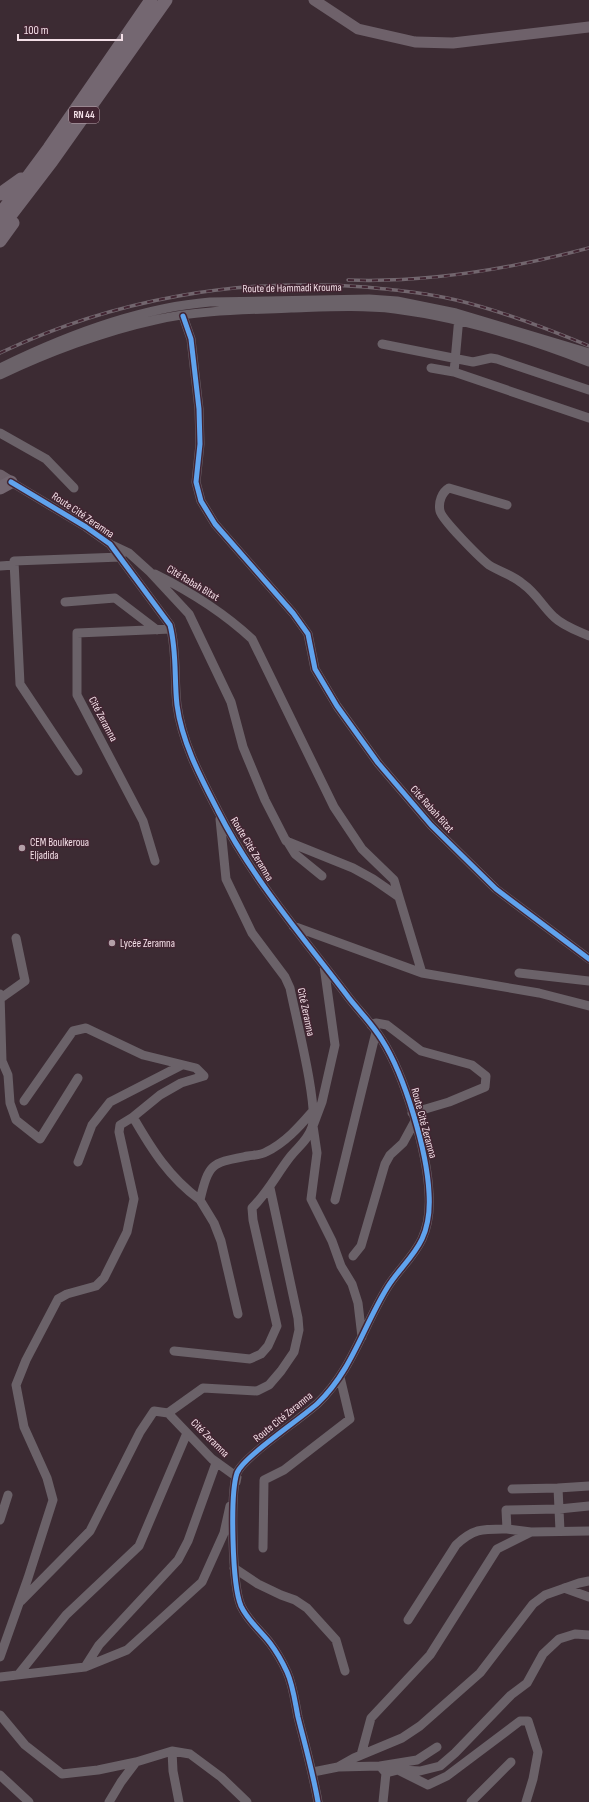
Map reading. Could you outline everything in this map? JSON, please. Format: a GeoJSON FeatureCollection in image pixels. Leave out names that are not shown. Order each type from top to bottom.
{"type":"FeatureCollection","features":[{"type":"Feature","properties":{"kind":"highway","name":"RN 44"},"geometry":{"type":"LineString","coordinates":[[0,214],[49,148],[151,0]]}},
{"type":"Feature","properties":{"kind":"highway","name":"RN 44"},"geometry":{"type":"LineString","coordinates":[[2,234],[32,196],[52,161],[166,0]]}},
{"type":"Feature","properties":{"kind":"highway"},"geometry":{"type":"LineString","coordinates":[[0,194],[21,179],[49,148]]}},
{"type":"Feature","properties":{"kind":"main road"},"geometry":{"type":"LineString","coordinates":[[314,0],[358,29],[415,42],[453,43],[589,27]]}},
{"type":"Feature","properties":{"kind":"main road","name":"Route Cité Zeramna"},"geometry":{"type":"LineString","coordinates":[[0,475],[6,485]]}},
{"type":"Feature","properties":{"kind":"street","name":"Route de Hammadi Krouma"},"geometry":{"type":"LineString","coordinates":[[0,368],[95,328],[152,310],[188,304],[370,299],[423,305],[589,362]]}},
{"type":"Feature","properties":{"kind":"street","name":"Route de Hammadi Krouma"},"geometry":{"type":"LineString","coordinates":[[0,376],[47,355],[102,336],[156,320],[231,311],[368,307],[412,312],[458,318],[589,353]]}},
{"type":"Feature","properties":{"kind":"street","name":"Cité Rabah Bitat"},"geometry":{"type":"LineString","coordinates":[[183,316],[191,339],[199,410],[200,444],[196,482],[201,501],[216,524],[293,613],[308,634],[315,669],[337,706],[378,763],[426,820],[496,889],[589,959]]}},
{"type":"Feature","properties":{"kind":"street"},"geometry":{"type":"LineString","coordinates":[[454,372],[457,358],[458,318]]}},
{"type":"Feature","properties":{"kind":"street"},"geometry":{"type":"LineString","coordinates":[[382,344],[473,362],[491,358],[497,359],[589,390]]}},
{"type":"Feature","properties":{"kind":"street"},"geometry":{"type":"LineString","coordinates":[[431,368],[454,372],[589,418]]}},
{"type":"Feature","properties":{"kind":"street"},"geometry":{"type":"LineString","coordinates":[[0,433],[46,459],[74,488]]}},
{"type":"Feature","properties":{"kind":"street","name":"Route Cité Zeramna"},"geometry":{"type":"LineString","coordinates":[[6,485],[81,523],[110,544],[171,629],[174,639],[177,707],[183,734],[192,759],[246,862],[292,925],[382,1040],[398,1071],[414,1117],[429,1189],[427,1221],[423,1237],[413,1255],[389,1283],[347,1368],[320,1401],[243,1463],[238,1472],[234,1497],[234,1568],[236,1592],[241,1606],[249,1620],[268,1641],[288,1675],[313,1772],[318,1802]]}},
{"type":"Feature","properties":{"kind":"street"},"geometry":{"type":"LineString","coordinates":[[508,505],[449,488],[444,490],[439,506],[442,515],[478,556],[523,584],[556,618],[589,636]]}},
{"type":"Feature","properties":{"kind":"street","name":"Cité Rabah Bitat"},"geometry":{"type":"LineString","coordinates":[[110,544],[129,553],[150,572],[189,614],[231,702],[243,747],[265,800],[295,854],[322,876]]}},
{"type":"Feature","properties":{"kind":"street"},"geometry":{"type":"LineString","coordinates":[[78,771],[20,684],[14,561],[120,557]]}},
{"type":"Feature","properties":{"kind":"street"},"geometry":{"type":"LineString","coordinates":[[0,566],[14,565]]}},
{"type":"Feature","properties":{"kind":"street","name":"Cité Rabah Bitat"},"geometry":{"type":"LineString","coordinates":[[150,572],[179,586],[193,595],[238,626],[252,638],[334,807],[362,849],[394,880],[422,973]]}},
{"type":"Feature","properties":{"kind":"street"},"geometry":{"type":"LineString","coordinates":[[65,602],[114,598],[157,630]]}},
{"type":"Feature","properties":{"kind":"street","name":"Cité Zeramna"},"geometry":{"type":"LineString","coordinates":[[155,861],[143,821],[77,695],[77,633],[171,629]]}},
{"type":"Feature","properties":{"kind":"street","name":"Cité Zeramna"},"geometry":{"type":"LineString","coordinates":[[219,813],[226,879],[252,933],[285,977],[290,988],[312,1102],[312,1126]]}},
{"type":"Feature","properties":{"kind":"street"},"geometry":{"type":"LineString","coordinates":[[287,841],[353,868],[373,879],[399,897]]}},
{"type":"Feature","properties":{"kind":"street"},"geometry":{"type":"LineString","coordinates":[[292,925],[422,973],[539,993],[589,1006]]}},
{"type":"Feature","properties":{"kind":"street"},"geometry":{"type":"LineString","coordinates":[[16,938],[25,981],[0,996],[2,1062],[8,1075],[10,1103],[16,1120],[40,1139],[78,1078]]}},
{"type":"Feature","properties":{"kind":"street","name":"Cité Zeramna"},"geometry":{"type":"LineString","coordinates":[[174,1351],[250,1359],[261,1354],[268,1346],[277,1326],[252,1208],[270,1188],[290,1158],[307,1138],[322,1102],[335,1045],[324,964]]}},
{"type":"Feature","properties":{"kind":"street"},"geometry":{"type":"LineString","coordinates":[[519,973],[589,981]]}},
{"type":"Feature","properties":{"kind":"street"},"geometry":{"type":"LineString","coordinates":[[335,1200],[373,1028],[376,1023],[387,1025],[421,1051],[472,1065],[486,1076],[485,1087],[414,1117],[403,1143],[390,1156],[385,1164],[361,1246],[352,1256]]}},
{"type":"Feature","properties":{"kind":"street"},"geometry":{"type":"LineString","coordinates":[[0,1657],[53,1500],[47,1478],[24,1427],[16,1385],[26,1360],[58,1299],[67,1294],[96,1286],[104,1278],[121,1246],[130,1221],[134,1199],[119,1132],[120,1125],[133,1117],[160,1095],[181,1082],[204,1076],[196,1068],[143,1055],[86,1028],[73,1031],[24,1101]]}},
{"type":"Feature","properties":{"kind":"street"},"geometry":{"type":"LineString","coordinates":[[78,1162],[92,1126],[110,1102],[171,1069],[182,1065]]}},
{"type":"Feature","properties":{"kind":"street"},"geometry":{"type":"LineString","coordinates":[[200,1200],[211,1168],[220,1162],[266,1153],[297,1130],[312,1112]]}},
{"type":"Feature","properties":{"kind":"street"},"geometry":{"type":"LineString","coordinates":[[133,1117],[154,1153],[182,1187],[200,1200],[214,1223],[221,1241],[238,1314]]}},
{"type":"Feature","properties":{"kind":"street"},"geometry":{"type":"LineString","coordinates":[[312,1126],[317,1153],[311,1199],[332,1241],[341,1266],[352,1284],[358,1303],[362,1338]]}},
{"type":"Feature","properties":{"kind":"street"},"geometry":{"type":"LineString","coordinates":[[18,1604],[90,1531],[140,1432],[154,1411],[168,1413],[203,1388],[257,1391],[269,1385],[294,1352],[299,1330],[298,1318],[270,1188]]}},
{"type":"Feature","properties":{"kind":"street"},"geometry":{"type":"LineString","coordinates":[[263,1548],[264,1480],[284,1470],[350,1419],[340,1377]]}},
{"type":"Feature","properties":{"kind":"street","name":"Cité Zeramna"},"geometry":{"type":"LineString","coordinates":[[168,1413],[216,1463],[237,1477]]}},
{"type":"Feature","properties":{"kind":"street"},"geometry":{"type":"LineString","coordinates":[[18,1675],[66,1615],[139,1546],[187,1433]]}},
{"type":"Feature","properties":{"kind":"street"},"geometry":{"type":"LineString","coordinates":[[84,1668],[99,1644],[178,1560],[188,1541],[216,1463]]}},
{"type":"Feature","properties":{"kind":"street"},"geometry":{"type":"LineString","coordinates":[[0,1677],[84,1668],[127,1650],[202,1582],[224,1532],[237,1477]]}},
{"type":"Feature","properties":{"kind":"street"},"geometry":{"type":"LineString","coordinates":[[512,1489],[589,1486]]}},
{"type":"Feature","properties":{"kind":"street"},"geometry":{"type":"LineString","coordinates":[[558,1488],[560,1531]]}},
{"type":"Feature","properties":{"kind":"street"},"geometry":{"type":"LineString","coordinates":[[0,1520],[8,1495]]}},
{"type":"Feature","properties":{"kind":"street"},"geometry":{"type":"LineString","coordinates":[[507,1529],[506,1510],[559,1509],[589,1506]]}},
{"type":"Feature","properties":{"kind":"street"},"geometry":{"type":"LineString","coordinates":[[408,1620],[456,1545],[466,1535],[478,1529],[507,1529],[531,1532],[589,1531]]}},
{"type":"Feature","properties":{"kind":"street"},"geometry":{"type":"LineString","coordinates":[[361,1755],[371,1718],[430,1655],[497,1549],[531,1532]]}},
{"type":"Feature","properties":{"kind":"street"},"geometry":{"type":"LineString","coordinates":[[234,1568],[258,1584],[295,1600],[307,1608],[336,1640],[345,1671]]}},
{"type":"Feature","properties":{"kind":"street"},"geometry":{"type":"LineString","coordinates":[[338,1767],[361,1755],[402,1738],[420,1726],[480,1673],[533,1604],[545,1595],[589,1581]]}},
{"type":"Feature","properties":{"kind":"street"},"geometry":{"type":"LineString","coordinates":[[564,1588],[589,1597]]}},
{"type":"Feature","properties":{"kind":"street"},"geometry":{"type":"LineString","coordinates":[[313,1772],[338,1767],[420,1771],[440,1766],[455,1753],[511,1694],[527,1683],[543,1654],[559,1639],[575,1634],[589,1636]]}},
{"type":"Feature","properties":{"kind":"street"},"geometry":{"type":"LineString","coordinates":[[0,1715],[25,1745],[62,1774],[98,1770],[136,1762],[172,1751],[190,1754],[222,1777],[247,1802]]}},
{"type":"Feature","properties":{"kind":"street"},"geometry":{"type":"LineString","coordinates":[[398,1770],[428,1785],[447,1776],[520,1721],[528,1721],[538,1752],[533,1778],[526,1802]]}},
{"type":"Feature","properties":{"kind":"street"},"geometry":{"type":"LineString","coordinates":[[383,1770],[417,1760],[437,1747]]}},
{"type":"Feature","properties":{"kind":"street"},"geometry":{"type":"LineString","coordinates":[[172,1751],[173,1771],[179,1802]]}},
{"type":"Feature","properties":{"kind":"street"},"geometry":{"type":"LineString","coordinates":[[109,1802],[121,1782],[136,1762]]}},
{"type":"Feature","properties":{"kind":"street"},"geometry":{"type":"LineString","coordinates":[[471,1802],[511,1762]]}},
{"type":"Feature","properties":{"kind":"street"},"geometry":{"type":"LineString","coordinates":[[383,1770],[383,1802]]}},
{"type":"Feature","properties":{"kind":"street"},"geometry":{"type":"LineString","coordinates":[[0,1775],[29,1802]]}},
{"type":"Feature","properties":{"kind":"railway"},"geometry":{"type":"LineString","coordinates":[[348,280],[409,279],[470,273],[559,256],[589,248]]}},
{"type":"Feature","properties":{"kind":"railway"},"geometry":{"type":"LineString","coordinates":[[0,353],[43,334],[88,318],[178,296],[225,289],[318,285],[365,287],[434,295],[490,309],[524,320],[589,346]]}},
{"type":"Feature","properties":{"kind":"cycle path"},"geometry":{"type":"LineString","coordinates":[[183,316],[191,339],[199,409],[200,444],[196,482],[201,501],[215,524],[293,613],[308,634],[315,669],[337,706],[378,763],[431,825],[496,889],[589,959]]}},
{"type":"Feature","properties":{"kind":"cycle path"},"geometry":{"type":"LineString","coordinates":[[11,482],[86,527],[110,544],[170,625],[174,645],[177,705],[183,733],[205,786],[247,861],[279,908],[371,1024],[391,1055],[399,1073],[413,1114],[424,1156],[429,1211],[424,1234],[418,1246],[387,1288],[340,1377],[318,1403],[250,1457],[237,1473],[235,1484],[233,1500],[233,1540],[238,1595],[244,1611],[272,1646],[289,1677],[318,1802]]}},
{"type":"Feature","properties":{"kind":"place","name":"CEM Boulkeroua Eljadida"},"geometry":{"type":"Point","coordinates":[22,848]}},
{"type":"Feature","properties":{"kind":"place","name":"Lycée Zeramna"},"geometry":{"type":"Point","coordinates":[112,943]}}]}
